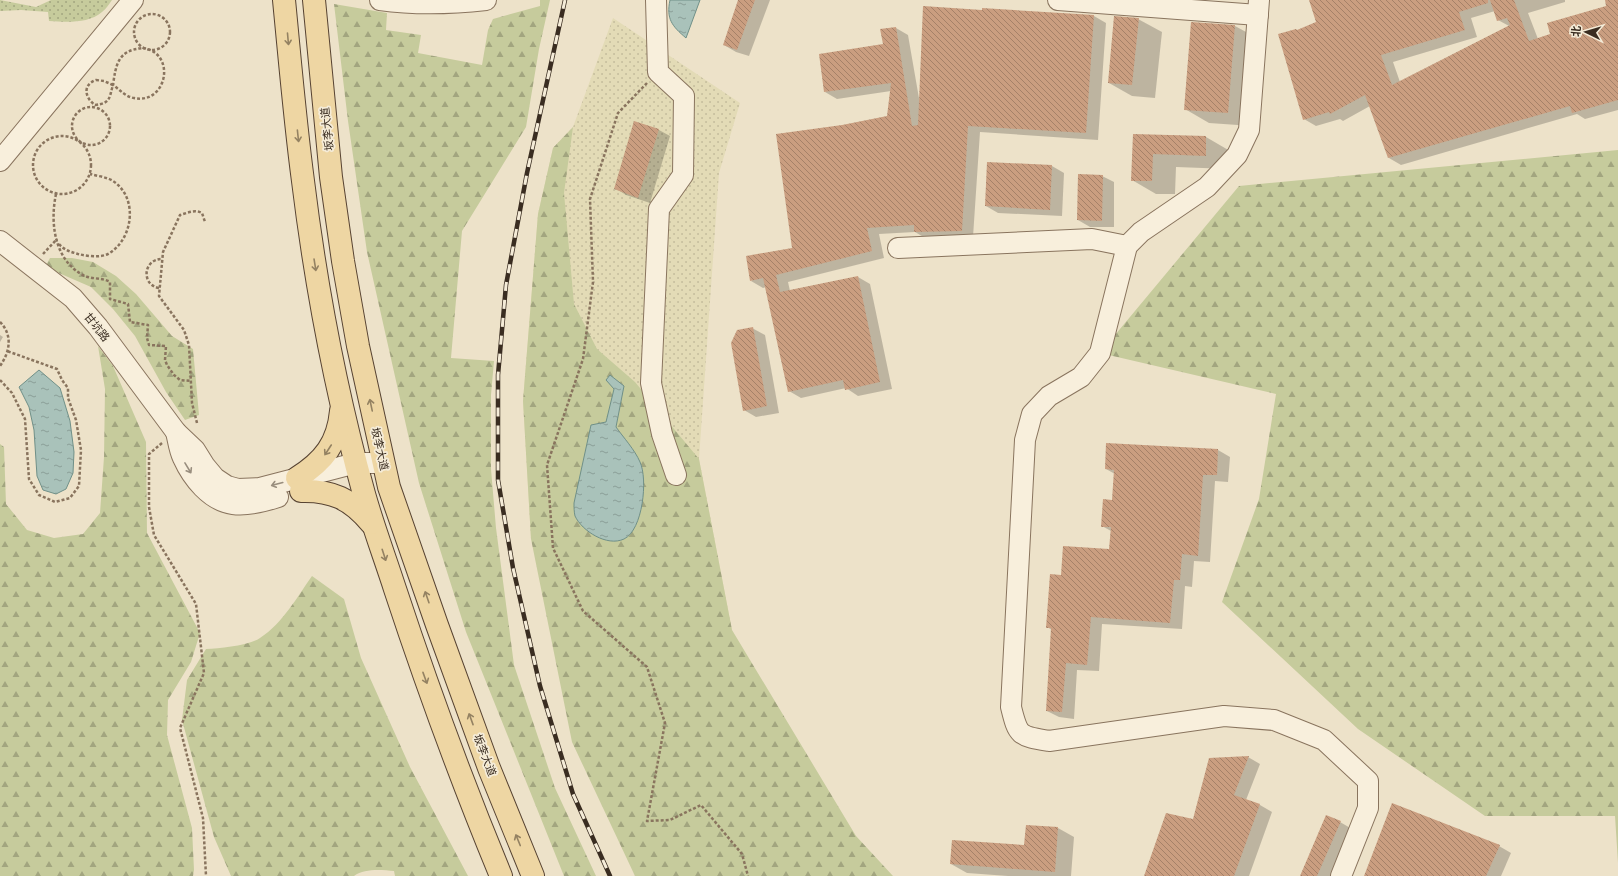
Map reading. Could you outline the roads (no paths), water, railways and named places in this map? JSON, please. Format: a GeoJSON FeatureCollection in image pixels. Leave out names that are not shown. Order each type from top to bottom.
{"type":"FeatureCollection","features":[{"type":"Feature","properties":{"kind":"main road"},"geometry":{"type":"LineString","coordinates":[[284,0],[293,98],[315,267],[330,350],[358,469],[411,638],[461,779],[501,876]]}},
{"type":"Feature","properties":{"kind":"main road","name":"坂李大道"},"geometry":{"type":"LineString","coordinates":[[314,0],[331,177],[344,262],[358,346],[389,487],[489,768],[533,876]]}},
{"type":"Feature","properties":{"kind":"main road"},"geometry":{"type":"LineString","coordinates":[[341,400],[337,435],[330,450],[299,485],[316,491],[339,496],[351,503],[362,513],[376,530]]}},
{"type":"Feature","properties":{"kind":"street"},"geometry":{"type":"LineString","coordinates":[[0,161],[133,0]]}},
{"type":"Feature","properties":{"kind":"street"},"geometry":{"type":"LineString","coordinates":[[380,0],[415,4],[447,4],[486,0]]}},
{"type":"Feature","properties":{"kind":"street"},"geometry":{"type":"LineString","coordinates":[[656,0],[658,72],[684,96],[683,175],[659,209],[651,383],[662,434],[676,475]]}},
{"type":"Feature","properties":{"kind":"street"},"geometry":{"type":"LineString","coordinates":[[1058,0],[1259,8],[1249,130],[1237,155],[1208,187],[1141,232],[1127,246],[1100,353],[1081,377],[1049,396],[1032,414],[1026,440],[1011,707],[1016,728],[1027,737],[1048,741],[1224,716],[1274,720],[1324,740],[1368,781],[1368,808],[1342,876]]}},
{"type":"Feature","properties":{"kind":"street"},"geometry":{"type":"LineString","coordinates":[[898,248],[1092,239],[1127,246]]}},
{"type":"Feature","properties":{"kind":"street","name":"甘坑路"},"geometry":{"type":"LineString","coordinates":[[0,241],[73,298],[98,327],[176,432],[195,450],[215,478],[227,486],[238,489],[255,489],[299,485],[384,463]]}},
{"type":"Feature","properties":{"kind":"water"},"geometry":{"type":"Polygon","coordinates":[[[670,0],[700,0],[686,38],[671,22],[669,12],[670,0]]]}},
{"type":"Feature","properties":{"kind":"water"},"geometry":{"type":"Polygon","coordinates":[[[39,370],[60,388],[70,421],[74,452],[73,473],[66,489],[56,494],[43,490],[37,476],[34,430],[29,407],[19,387],[39,370]]]}},
{"type":"Feature","properties":{"kind":"water"},"geometry":{"type":"Polygon","coordinates":[[[610,375],[624,386],[616,427],[638,457],[644,480],[642,504],[636,526],[624,539],[617,541],[603,539],[589,532],[578,522],[574,510],[574,503],[591,425],[606,422],[614,389],[606,380],[610,375]]]}},
{"type":"Feature","properties":{"kind":"railway"},"geometry":{"type":"LineString","coordinates":[[565,0],[527,173],[506,285],[498,375],[498,480],[513,568],[540,686],[573,794],[610,876]]}}]}
